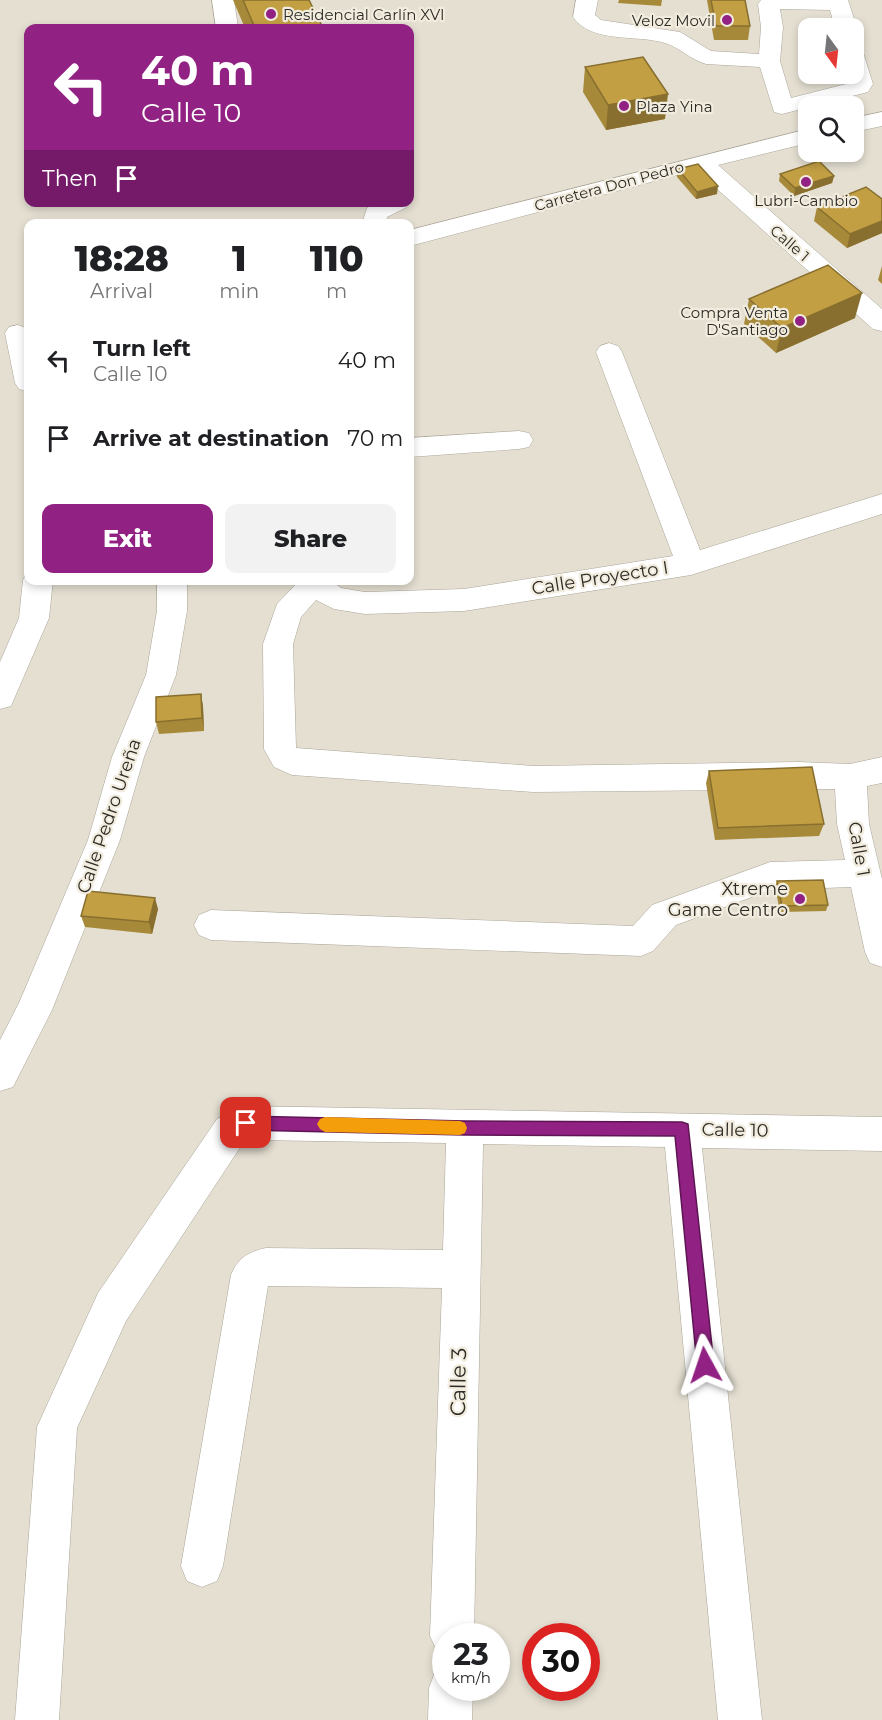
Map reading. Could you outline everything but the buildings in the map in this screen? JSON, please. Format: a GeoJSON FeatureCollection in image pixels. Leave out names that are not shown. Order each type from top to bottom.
{"type":"FeatureCollection","features":[{"type":"Feature","properties":{"kind":"street"},"geometry":{"type":"LineString","coordinates":[[223,0],[226,24]]}},
{"type":"Feature","properties":{"kind":"street"},"geometry":{"type":"LineString","coordinates":[[587,0],[584,17],[594,26],[672,37],[706,57],[770,61]]}},
{"type":"Feature","properties":{"kind":"street"},"geometry":{"type":"LineString","coordinates":[[843,18],[840,5],[830,1],[782,0],[769,4],[772,27],[770,61],[782,107],[860,87],[862,84]]}},
{"type":"Feature","properties":{"kind":"street"},"geometry":{"type":"LineString","coordinates":[[864,123],[882,119]]}},
{"type":"Feature","properties":{"kind":"street","name":"Carretera Don Pedro"},"geometry":{"type":"LineString","coordinates":[[414,237],[798,138]]}},
{"type":"Feature","properties":{"kind":"street","name":"Calle 1"},"geometry":{"type":"LineString","coordinates":[[700,162],[882,322]]}},
{"type":"Feature","properties":{"kind":"street"},"geometry":{"type":"LineString","coordinates":[[374,219],[375,213],[388,207]]}},
{"type":"Feature","properties":{"kind":"street"},"geometry":{"type":"LineString","coordinates":[[16,334],[24,367]]}},
{"type":"Feature","properties":{"kind":"street"},"geometry":{"type":"LineString","coordinates":[[609,352],[691,564]]}},
{"type":"Feature","properties":{"kind":"street"},"geometry":{"type":"LineString","coordinates":[[414,448],[519,440]]}},
{"type":"Feature","properties":{"kind":"street","name":"Calle Proyecto I"},"geometry":{"type":"LineString","coordinates":[[318,585],[334,598],[365,603],[464,600],[691,564],[882,504]]}},
{"type":"Feature","properties":{"kind":"street"},"geometry":{"type":"LineString","coordinates":[[0,697],[34,618],[37,585]]}},
{"type":"Feature","properties":{"kind":"street","name":"Calle Pedro Ureña"},"geometry":{"type":"LineString","coordinates":[[0,1075],[34,1010],[104,840],[128,757],[161,675],[172,611],[172,585]]}},
{"type":"Feature","properties":{"kind":"street"},"geometry":{"type":"LineString","coordinates":[[311,585],[286,612],[278,644],[280,749],[285,758],[292,762],[533,779],[800,775],[850,777],[882,770]]}},
{"type":"Feature","properties":{"kind":"street","name":"Calle 1"},"geometry":{"type":"LineString","coordinates":[[850,777],[853,824],[882,952]]}},
{"type":"Feature","properties":{"kind":"street"},"geometry":{"type":"LineString","coordinates":[[211,925],[641,941],[664,915],[770,876],[863,873]]}},
{"type":"Feature","properties":{"kind":"street"},"geometry":{"type":"LineString","coordinates":[[0,1022],[34,1010]]}},
{"type":"Feature","properties":{"kind":"street","name":"Calle 10"},"geometry":{"type":"LineString","coordinates":[[37,1720],[57,1427],[112,1306],[230,1131],[246,1123],[882,1134]]}},
{"type":"Feature","properties":{"kind":"street","name":"Calle 3"},"geometry":{"type":"LineString","coordinates":[[452,1623],[465,1128]]}},
{"type":"Feature","properties":{"kind":"street"},"geometry":{"type":"LineString","coordinates":[[682,1129],[740,1720]]}},
{"type":"Feature","properties":{"kind":"street"},"geometry":{"type":"LineString","coordinates":[[202,1566],[250,1275],[257,1269],[266,1267],[461,1269]]}},
{"type":"Feature","properties":{"kind":"street"},"geometry":{"type":"LineString","coordinates":[[450,1720],[451,1701]]}},
{"type":"Feature","properties":{"kind":"slow traffic"},"geometry":{"type":"LineString","coordinates":[[325,1124],[460,1128]]}},
{"type":"Feature","properties":{"kind":"place","name":"Residencial Carlín XVI"},"geometry":{"type":"Point","coordinates":[271,14]}},
{"type":"Feature","properties":{"kind":"place","name":"Veloz Movil"},"geometry":{"type":"Point","coordinates":[727,20]}},
{"type":"Feature","properties":{"kind":"place","name":"Plaza Yina"},"geometry":{"type":"Point","coordinates":[624,106]}},
{"type":"Feature","properties":{"kind":"place","name":"Lubri-Cambio"},"geometry":{"type":"Point","coordinates":[806,182]}},
{"type":"Feature","properties":{"kind":"place","name":"Compra Venta D'Santiago"},"geometry":{"type":"Point","coordinates":[800,321]}},
{"type":"Feature","properties":{"kind":"place","name":"Xtreme Game Centro"},"geometry":{"type":"Point","coordinates":[800,899]}},
{"type":"Feature","properties":{"kind":"route"},"geometry":{"type":"LineString","coordinates":[[246,1123],[465,1128],[682,1129],[705,1365]]}}]}
